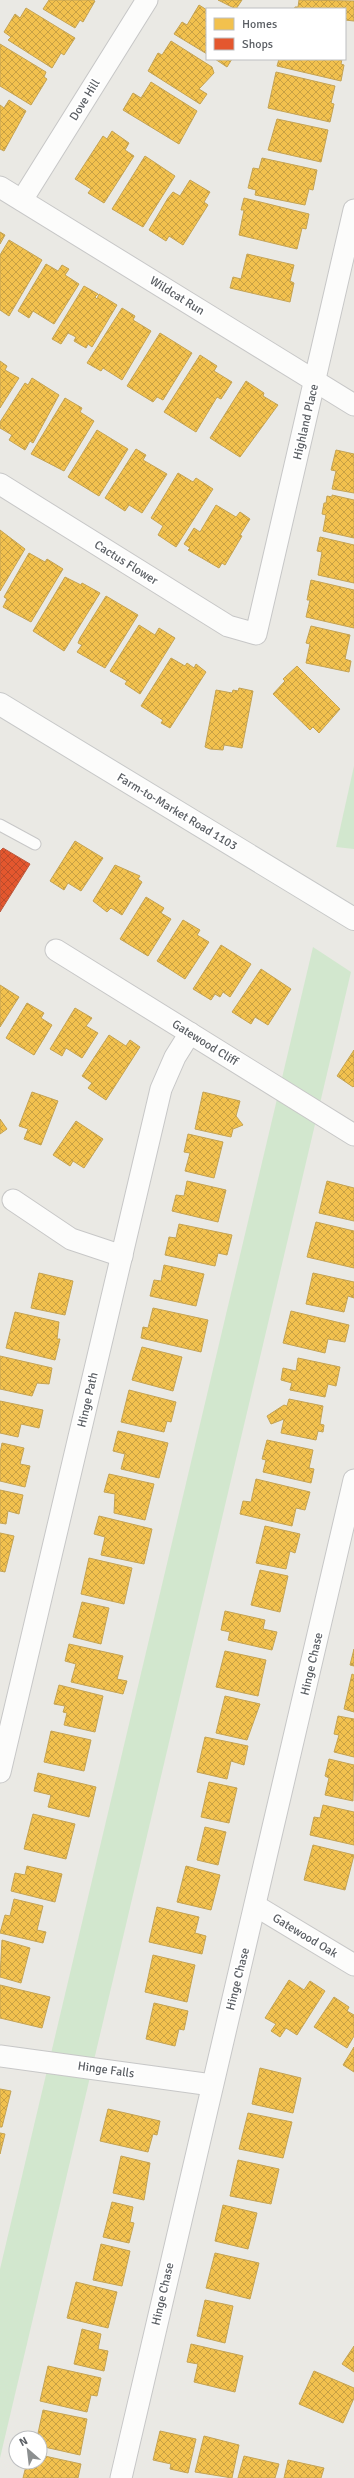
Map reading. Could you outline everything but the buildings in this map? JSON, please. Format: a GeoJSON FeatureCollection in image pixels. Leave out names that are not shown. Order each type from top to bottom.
{"type":"FeatureCollection","features":[{"type":"Feature","properties":{"kind":"main road","name":"Farm-to-Market Road 1103"},"geometry":{"type":"LineString","coordinates":[[0,704],[354,919]]}},
{"type":"Feature","properties":{"kind":"street","name":"Dove Hill"},"geometry":{"type":"LineString","coordinates":[[22,200],[147,0]]}},
{"type":"Feature","properties":{"kind":"street","name":"Wildcat Run"},"geometry":{"type":"LineString","coordinates":[[0,187],[354,405]]}},
{"type":"Feature","properties":{"kind":"street","name":"Highland Place"},"geometry":{"type":"LineString","coordinates":[[256,634],[316,381],[354,210]]}},
{"type":"Feature","properties":{"kind":"street","name":"Cactus Flower"},"geometry":{"type":"LineString","coordinates":[[0,484],[228,626],[256,634]]}},
{"type":"Feature","properties":{"kind":"street","name":"Gatewood Cliff"},"geometry":{"type":"LineString","coordinates":[[56,950],[354,1135]]}},
{"type":"Feature","properties":{"kind":"street","name":"Hinge Path"},"geometry":{"type":"LineString","coordinates":[[0,1772],[161,1089],[175,1058],[190,1033]]}},
{"type":"Feature","properties":{"kind":"street"},"geometry":{"type":"LineString","coordinates":[[13,1200],[71,1239],[122,1256]]}},
{"type":"Feature","properties":{"kind":"street","name":"Hinge Chase"},"geometry":{"type":"LineString","coordinates":[[121,2478],[212,2085],[256,1906],[354,1480]]}},
{"type":"Feature","properties":{"kind":"street","name":"Gatewood Oak"},"geometry":{"type":"LineString","coordinates":[[256,1906],[354,1965]]}},
{"type":"Feature","properties":{"kind":"street","name":"Hinge Falls"},"geometry":{"type":"LineString","coordinates":[[0,2056],[212,2085]]}},
{"type":"Feature","properties":{"kind":"lane"},"geometry":{"type":"LineString","coordinates":[[0,825],[35,844]]}},
{"type":"Feature","properties":{"kind":"green space"},"geometry":{"type":"Polygon","coordinates":[[[354,766],[354,849],[336,847],[354,766]]]}},
{"type":"Feature","properties":{"kind":"green space"},"geometry":{"type":"Polygon","coordinates":[[[313,947],[351,972],[0,2458],[0,2269],[313,947]]]}}]}
